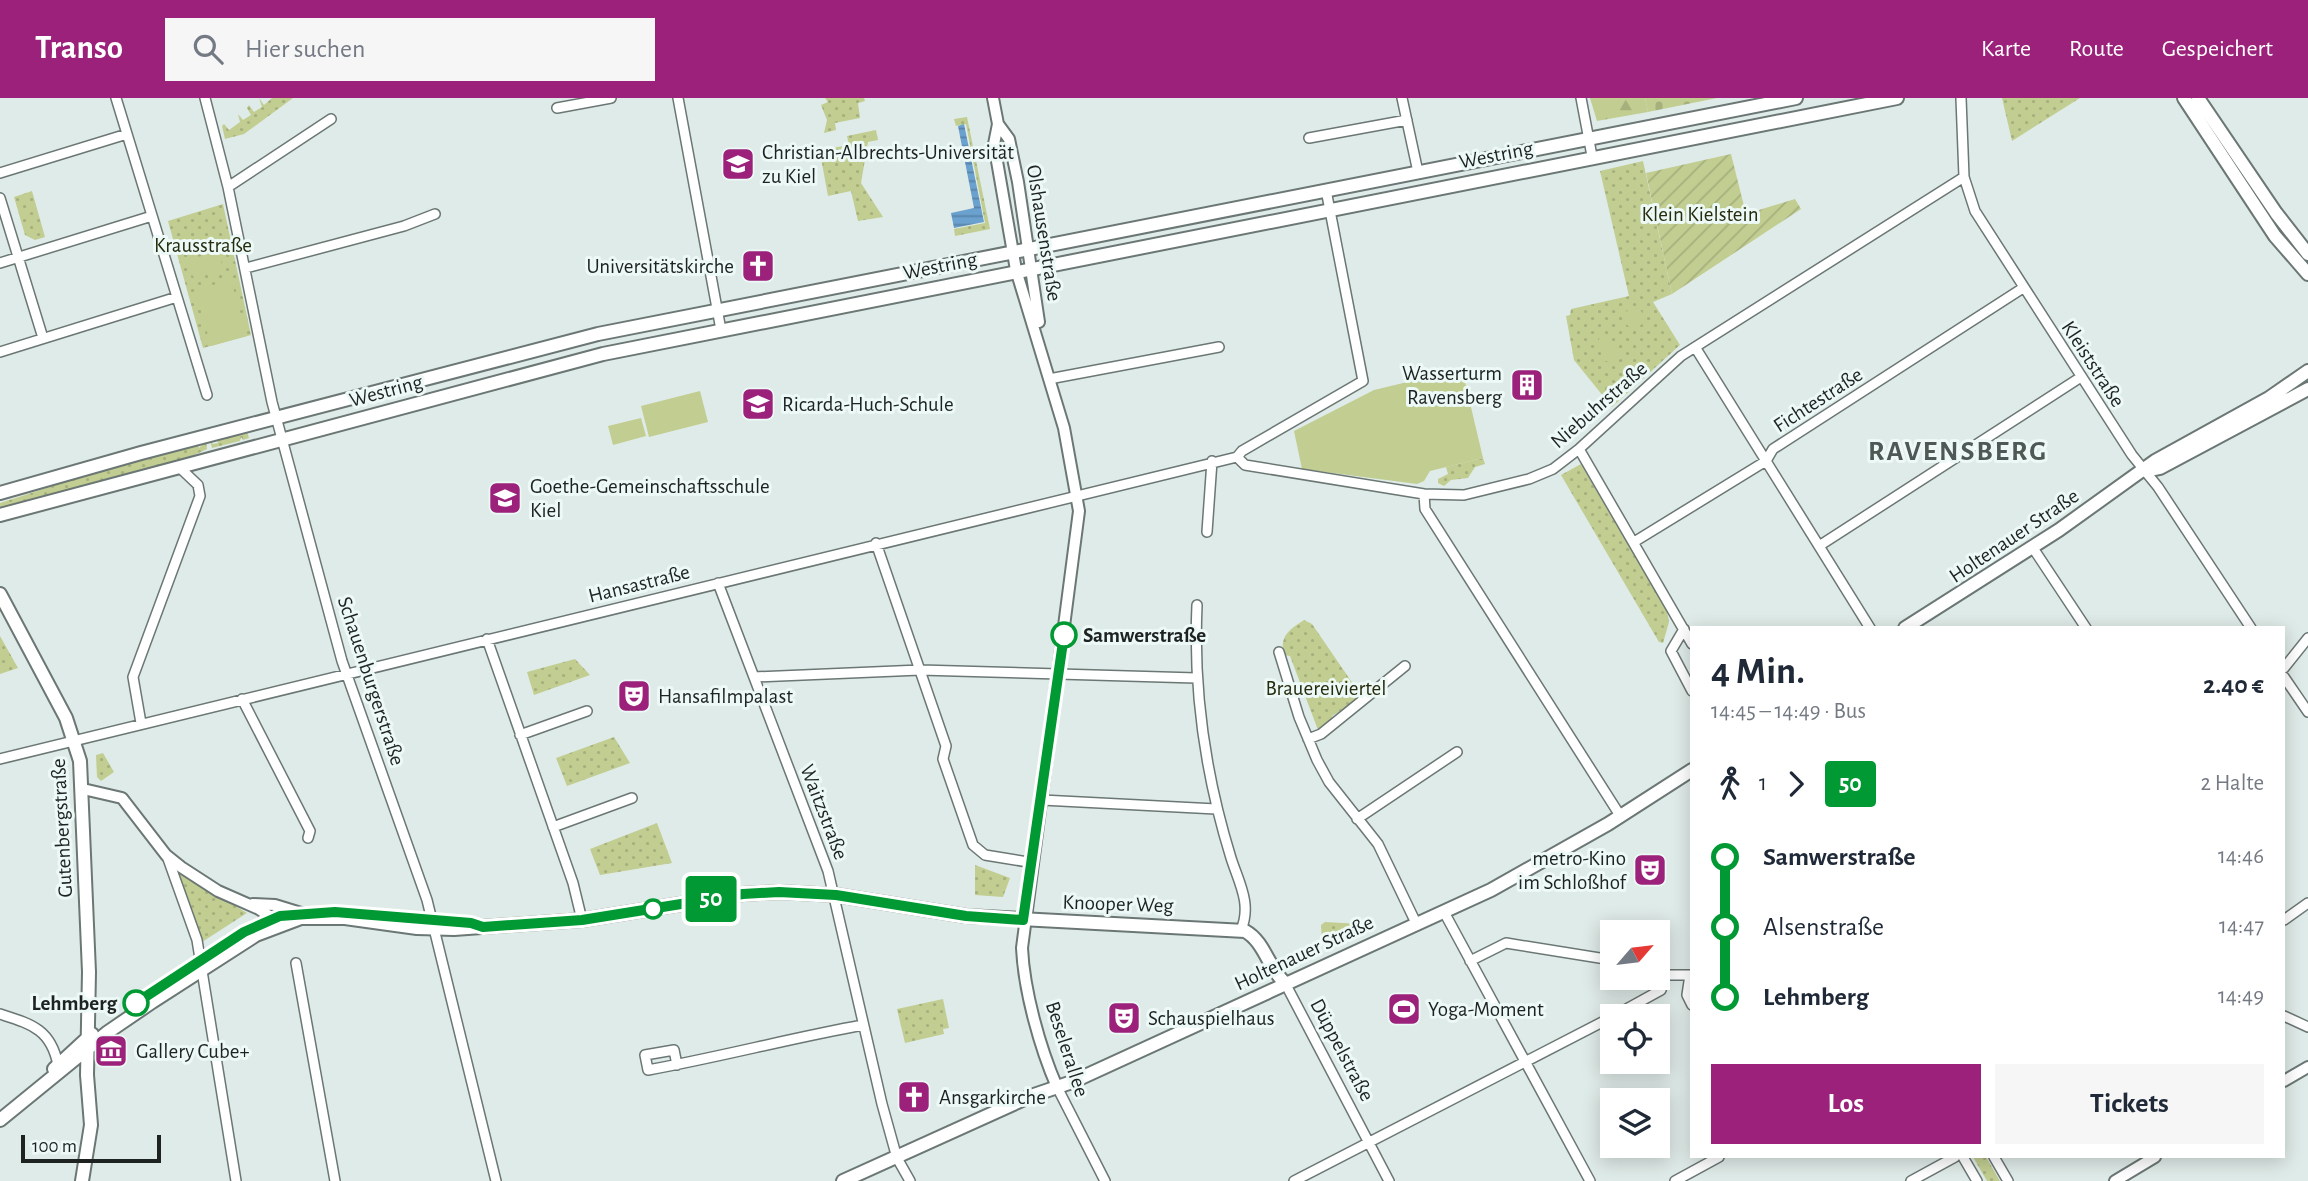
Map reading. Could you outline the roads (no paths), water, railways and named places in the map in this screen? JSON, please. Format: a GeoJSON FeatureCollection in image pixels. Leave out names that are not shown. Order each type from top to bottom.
{"type":"FeatureCollection","features":[{"type":"Feature","properties":{"kind":"main road","name":"Westring"},"geometry":{"type":"LineString","coordinates":[[0,493],[141,453],[575,340],[1220,210],[1796,98]]}},
{"type":"Feature","properties":{"kind":"main road","name":"Westring"},"geometry":{"type":"LineString","coordinates":[[0,514],[603,354],[1329,208],[1896,98]]}},
{"type":"Feature","properties":{"kind":"main road"},"geometry":{"type":"LineString","coordinates":[[2183,98],[2275,236],[2308,274]]}},
{"type":"Feature","properties":{"kind":"main road"},"geometry":{"type":"LineString","coordinates":[[2199,99],[2276,214],[2308,254]]}},
{"type":"Feature","properties":{"kind":"main road","name":"Holtenauer Straße"},"geometry":{"type":"LineString","coordinates":[[1908,626],[2033,548],[2155,461],[2269,398],[2308,371]]}},
{"type":"Feature","properties":{"kind":"main road","name":"Holtenauer Straße"},"geometry":{"type":"LineString","coordinates":[[2143,472],[2160,468],[2308,389]]}},
{"type":"Feature","properties":{"kind":"main road","name":"Gutenbergstraße"},"geometry":{"type":"LineString","coordinates":[[0,594],[66,718],[74,741],[83,789],[88,1043]]}},
{"type":"Feature","properties":{"kind":"main road","name":"Holtenauer Straße"},"geometry":{"type":"LineString","coordinates":[[843,1181],[1444,912],[1532,868],[1621,817],[1690,771]]}},
{"type":"Feature","properties":{"kind":"main road","name":"Knooper Weg"},"geometry":{"type":"LineString","coordinates":[[40,1086],[58,1065],[257,924],[277,921],[327,917],[434,926],[471,923],[483,927],[582,920],[743,894],[779,892],[836,895],[966,916],[1249,935]]}},
{"type":"Feature","properties":{"kind":"main road","name":"Knooper Weg"},"geometry":{"type":"LineString","coordinates":[[277,921],[301,913],[335,912],[434,926]]}},
{"type":"Feature","properties":{"kind":"main road","name":"Düppelstraße"},"geometry":{"type":"LineString","coordinates":[[1249,935],[1280,985]]}},
{"type":"Feature","properties":{"kind":"main road"},"geometry":{"type":"LineString","coordinates":[[82,1181],[91,1125],[88,1043]]}},
{"type":"Feature","properties":{"kind":"main road","name":"Knooper Weg"},"geometry":{"type":"LineString","coordinates":[[0,1120],[88,1043]]}},
{"type":"Feature","properties":{"kind":"street"},"geometry":{"type":"LineString","coordinates":[[116,98],[207,395]]}},
{"type":"Feature","properties":{"kind":"street","name":"Schauenburgerstraße"},"geometry":{"type":"LineString","coordinates":[[205,98],[228,187],[282,439],[347,673],[434,926],[496,1181]]}},
{"type":"Feature","properties":{"kind":"street"},"geometry":{"type":"LineString","coordinates":[[557,108],[611,98]]}},
{"type":"Feature","properties":{"kind":"street"},"geometry":{"type":"LineString","coordinates":[[678,98],[721,330]]}},
{"type":"Feature","properties":{"kind":"street","name":"Olshausenstraße"},"geometry":{"type":"LineString","coordinates":[[993,98],[998,124],[994,144],[1016,270],[1066,434],[1076,495],[1077,534],[1034,863],[1023,920]]}},
{"type":"Feature","properties":{"kind":"street"},"geometry":{"type":"LineString","coordinates":[[1402,98],[1418,172]]}},
{"type":"Feature","properties":{"kind":"street"},"geometry":{"type":"LineString","coordinates":[[1581,98],[1592,156]]}},
{"type":"Feature","properties":{"kind":"street","name":"Kleiststraße"},"geometry":{"type":"LineString","coordinates":[[1961,98],[1964,177],[1975,211],[2143,472],[2158,487],[2250,626]]}},
{"type":"Feature","properties":{"kind":"street"},"geometry":{"type":"LineString","coordinates":[[228,187],[331,119]]}},
{"type":"Feature","properties":{"kind":"street"},"geometry":{"type":"LineString","coordinates":[[1309,138],[1407,120]]}},
{"type":"Feature","properties":{"kind":"street","name":"Olshausenstraße"},"geometry":{"type":"LineString","coordinates":[[998,124],[1009,139],[1029,248],[1042,352]]}},
{"type":"Feature","properties":{"kind":"street"},"geometry":{"type":"LineString","coordinates":[[0,173],[127,134]]}},
{"type":"Feature","properties":{"kind":"street","name":"Niebuhrstraße"},"geometry":{"type":"LineString","coordinates":[[1212,461],[1237,457],[1245,465],[1424,494],[1464,495],[1496,489],[1553,469],[1695,346],[1964,177]]}},
{"type":"Feature","properties":{"kind":"street"},"geometry":{"type":"LineString","coordinates":[[1237,457],[1242,451],[1363,381],[1326,190]]}},
{"type":"Feature","properties":{"kind":"street"},"geometry":{"type":"LineString","coordinates":[[0,198],[43,338]]}},
{"type":"Feature","properties":{"kind":"street"},"geometry":{"type":"LineString","coordinates":[[1220,210],[1224,229]]}},
{"type":"Feature","properties":{"kind":"street"},"geometry":{"type":"LineString","coordinates":[[246,268],[411,224],[435,214]]}},
{"type":"Feature","properties":{"kind":"street"},"geometry":{"type":"LineString","coordinates":[[0,263],[152,216]]}},
{"type":"Feature","properties":{"kind":"street","name":"Fichtestraße"},"geometry":{"type":"LineString","coordinates":[[1634,542],[1766,461],[1773,449],[2023,288]]}},
{"type":"Feature","properties":{"kind":"street"},"geometry":{"type":"LineString","coordinates":[[0,352],[177,297]]}},
{"type":"Feature","properties":{"kind":"street"},"geometry":{"type":"LineString","coordinates":[[1695,346],[1869,626]]}},
{"type":"Feature","properties":{"kind":"street"},"geometry":{"type":"LineString","coordinates":[[1049,379],[1219,347]]}},
{"type":"Feature","properties":{"kind":"street"},"geometry":{"type":"LineString","coordinates":[[1819,546],[2081,377]]}},
{"type":"Feature","properties":{"kind":"street"},"geometry":{"type":"LineString","coordinates":[[1579,449],[1690,640]]}},
{"type":"Feature","properties":{"kind":"street"},"geometry":{"type":"LineString","coordinates":[[1207,533],[1212,461]]}},
{"type":"Feature","properties":{"kind":"street","name":"Hansastraße"},"geometry":{"type":"LineString","coordinates":[[0,759],[1212,461]]}},
{"type":"Feature","properties":{"kind":"street"},"geometry":{"type":"LineString","coordinates":[[141,723],[133,677],[200,496],[198,485],[179,467]]}},
{"type":"Feature","properties":{"kind":"street"},"geometry":{"type":"LineString","coordinates":[[1424,494],[1425,509],[1621,817]]}},
{"type":"Feature","properties":{"kind":"street"},"geometry":{"type":"LineString","coordinates":[[876,543],[946,746],[943,759],[973,845],[985,855],[1034,863]]}},
{"type":"Feature","properties":{"kind":"street"},"geometry":{"type":"LineString","coordinates":[[2033,548],[2085,626]]}},
{"type":"Feature","properties":{"kind":"street","name":"Waitzstraße"},"geometry":{"type":"LineString","coordinates":[[718,583],[836,895],[863,1025],[897,1158],[910,1181]]}},
{"type":"Feature","properties":{"kind":"street"},"geometry":{"type":"LineString","coordinates":[[1196,605],[1196,678],[1206,764],[1216,809],[1246,902],[1249,935]]}},
{"type":"Feature","properties":{"kind":"street"},"geometry":{"type":"LineString","coordinates":[[1684,629],[1671,651],[1690,687]]}},
{"type":"Feature","properties":{"kind":"street"},"geometry":{"type":"LineString","coordinates":[[2285,667],[2308,638]]}},
{"type":"Feature","properties":{"kind":"street"},"geometry":{"type":"LineString","coordinates":[[487,639],[553,827],[582,920]]}},
{"type":"Feature","properties":{"kind":"street"},"geometry":{"type":"LineString","coordinates":[[1279,652],[1308,740],[1329,782],[1382,851],[1416,923]]}},
{"type":"Feature","properties":{"kind":"street"},"geometry":{"type":"LineString","coordinates":[[1308,740],[1321,734],[1405,666]]}},
{"type":"Feature","properties":{"kind":"street"},"geometry":{"type":"LineString","coordinates":[[754,677],[920,670],[1196,678]]}},
{"type":"Feature","properties":{"kind":"street"},"geometry":{"type":"LineString","coordinates":[[2285,678],[2308,712]]}},
{"type":"Feature","properties":{"kind":"street"},"geometry":{"type":"LineString","coordinates":[[242,699],[310,831],[308,838]]}},
{"type":"Feature","properties":{"kind":"street"},"geometry":{"type":"LineString","coordinates":[[520,735],[587,711]]}},
{"type":"Feature","properties":{"kind":"street"},"geometry":{"type":"LineString","coordinates":[[1357,819],[1457,752]]}},
{"type":"Feature","properties":{"kind":"street"},"geometry":{"type":"LineString","coordinates":[[83,789],[122,798],[166,855],[193,922],[236,1181]]}},
{"type":"Feature","properties":{"kind":"street"},"geometry":{"type":"LineString","coordinates":[[553,827],[632,798]]}},
{"type":"Feature","properties":{"kind":"street"},"geometry":{"type":"LineString","coordinates":[[1042,800],[1216,809]]}},
{"type":"Feature","properties":{"kind":"street"},"geometry":{"type":"LineString","coordinates":[[166,855],[206,884],[277,921]]}},
{"type":"Feature","properties":{"kind":"street"},"geometry":{"type":"LineString","coordinates":[[245,902],[275,905],[301,913]]}},
{"type":"Feature","properties":{"kind":"street"},"geometry":{"type":"LineString","coordinates":[[2285,919],[2308,903]]}},
{"type":"Feature","properties":{"kind":"street"},"geometry":{"type":"LineString","coordinates":[[1444,912],[1590,1181]]}},
{"type":"Feature","properties":{"kind":"street","name":"Beselerallee"},"geometry":{"type":"LineString","coordinates":[[1023,920],[1024,967],[1046,1061],[1105,1181]]}},
{"type":"Feature","properties":{"kind":"street"},"geometry":{"type":"LineString","coordinates":[[1470,961],[1506,943],[1600,958]]}},
{"type":"Feature","properties":{"kind":"street"},"geometry":{"type":"LineString","coordinates":[[296,963],[335,1181]]}},
{"type":"Feature","properties":{"kind":"street"},"geometry":{"type":"LineString","coordinates":[[1670,974],[1690,975]]}},
{"type":"Feature","properties":{"kind":"street"},"geometry":{"type":"LineString","coordinates":[[1690,980],[1687,995],[1690,1001]]}},
{"type":"Feature","properties":{"kind":"street","name":"Düppelstraße"},"geometry":{"type":"LineString","coordinates":[[1280,985],[1390,1181]]}},
{"type":"Feature","properties":{"kind":"street"},"geometry":{"type":"LineString","coordinates":[[1636,1004],[1661,990]]}},
{"type":"Feature","properties":{"kind":"street"},"geometry":{"type":"LineString","coordinates":[[0,1014],[35,1025],[53,1047],[58,1065]]}},
{"type":"Feature","properties":{"kind":"street"},"geometry":{"type":"LineString","coordinates":[[2285,1016],[2308,1027]]}},
{"type":"Feature","properties":{"kind":"street"},"geometry":{"type":"LineString","coordinates":[[1294,1181],[1600,1023]]}},
{"type":"Feature","properties":{"kind":"street"},"geometry":{"type":"LineString","coordinates":[[677,1065],[863,1025]]}},
{"type":"Feature","properties":{"kind":"street"},"geometry":{"type":"LineString","coordinates":[[2285,1080],[2308,1067]]}},
{"type":"Feature","properties":{"kind":"street"},"geometry":{"type":"LineString","coordinates":[[1675,1181],[1717,1158]]}},
{"type":"Feature","properties":{"kind":"street"},"geometry":{"type":"LineString","coordinates":[[1910,1181],[1953,1158]]}},
{"type":"Feature","properties":{"kind":"street"},"geometry":{"type":"LineString","coordinates":[[1964,1158],[1977,1181]]}},
{"type":"Feature","properties":{"kind":"street"},"geometry":{"type":"LineString","coordinates":[[1995,1158],[2008,1181]]}},
{"type":"Feature","properties":{"kind":"street"},"geometry":{"type":"LineString","coordinates":[[2115,1181],[2153,1158]]}},
{"type":"Feature","properties":{"kind":"water"},"geometry":{"type":"Polygon","coordinates":[[[964,124],[984,222],[954,228],[951,213],[974,208],[958,126],[964,124]]]}},
{"type":"Feature","properties":{"kind":"place","name":"Christian-Albrechts-Universität zu Kiel"},"geometry":{"type":"Point","coordinates":[738,164]}},
{"type":"Feature","properties":{"kind":"place","name":"Universitätskirche"},"geometry":{"type":"Point","coordinates":[758,266]}},
{"type":"Feature","properties":{"kind":"place","name":"Wasserturm Ravensberg"},"geometry":{"type":"Point","coordinates":[1527,385]}},
{"type":"Feature","properties":{"kind":"place","name":"Ricarda-Huch-Schule"},"geometry":{"type":"Point","coordinates":[758,404]}},
{"type":"Feature","properties":{"kind":"place","name":"Goethe-Gemeinschaftsschule Kiel"},"geometry":{"type":"Point","coordinates":[505,498]}},
{"type":"Feature","properties":{"kind":"place","name":"Samwerstraße"},"geometry":{"type":"Point","coordinates":[1064,635]}},
{"type":"Feature","properties":{"kind":"place","name":"Hansafilmpalast"},"geometry":{"type":"Point","coordinates":[634,696]}},
{"type":"Feature","properties":{"kind":"place","name":"metro-Kino im Schloßhof"},"geometry":{"type":"Point","coordinates":[1650,870]}},
{"type":"Feature","properties":{"kind":"place","name":"Lehmberg"},"geometry":{"type":"Point","coordinates":[136,1003]}},
{"type":"Feature","properties":{"kind":"place","name":"Yoga-Moment"},"geometry":{"type":"Point","coordinates":[1404,1009]}},
{"type":"Feature","properties":{"kind":"place","name":"Schauspielhaus"},"geometry":{"type":"Point","coordinates":[1124,1018]}},
{"type":"Feature","properties":{"kind":"place","name":"Gallery Cube+"},"geometry":{"type":"Point","coordinates":[111,1051]}},
{"type":"Feature","properties":{"kind":"place","name":"Ansgarkirche"},"geometry":{"type":"Point","coordinates":[914,1097]}},
{"type":"Feature","properties":{"kind":"district","name":"RAVENSBERG"},"geometry":{"type":"Point","coordinates":[1958,452]}},
{"type":"Feature","properties":{"kind":"park label","name":"Klein Kielstein"},"geometry":{"type":"Point","coordinates":[1700,214]}},
{"type":"Feature","properties":{"kind":"park label","name":"Krausstraße"},"geometry":{"type":"Point","coordinates":[203,245]}},
{"type":"Feature","properties":{"kind":"park label","name":"Brauereiviertel"},"geometry":{"type":"Point","coordinates":[1326,688]}}]}
